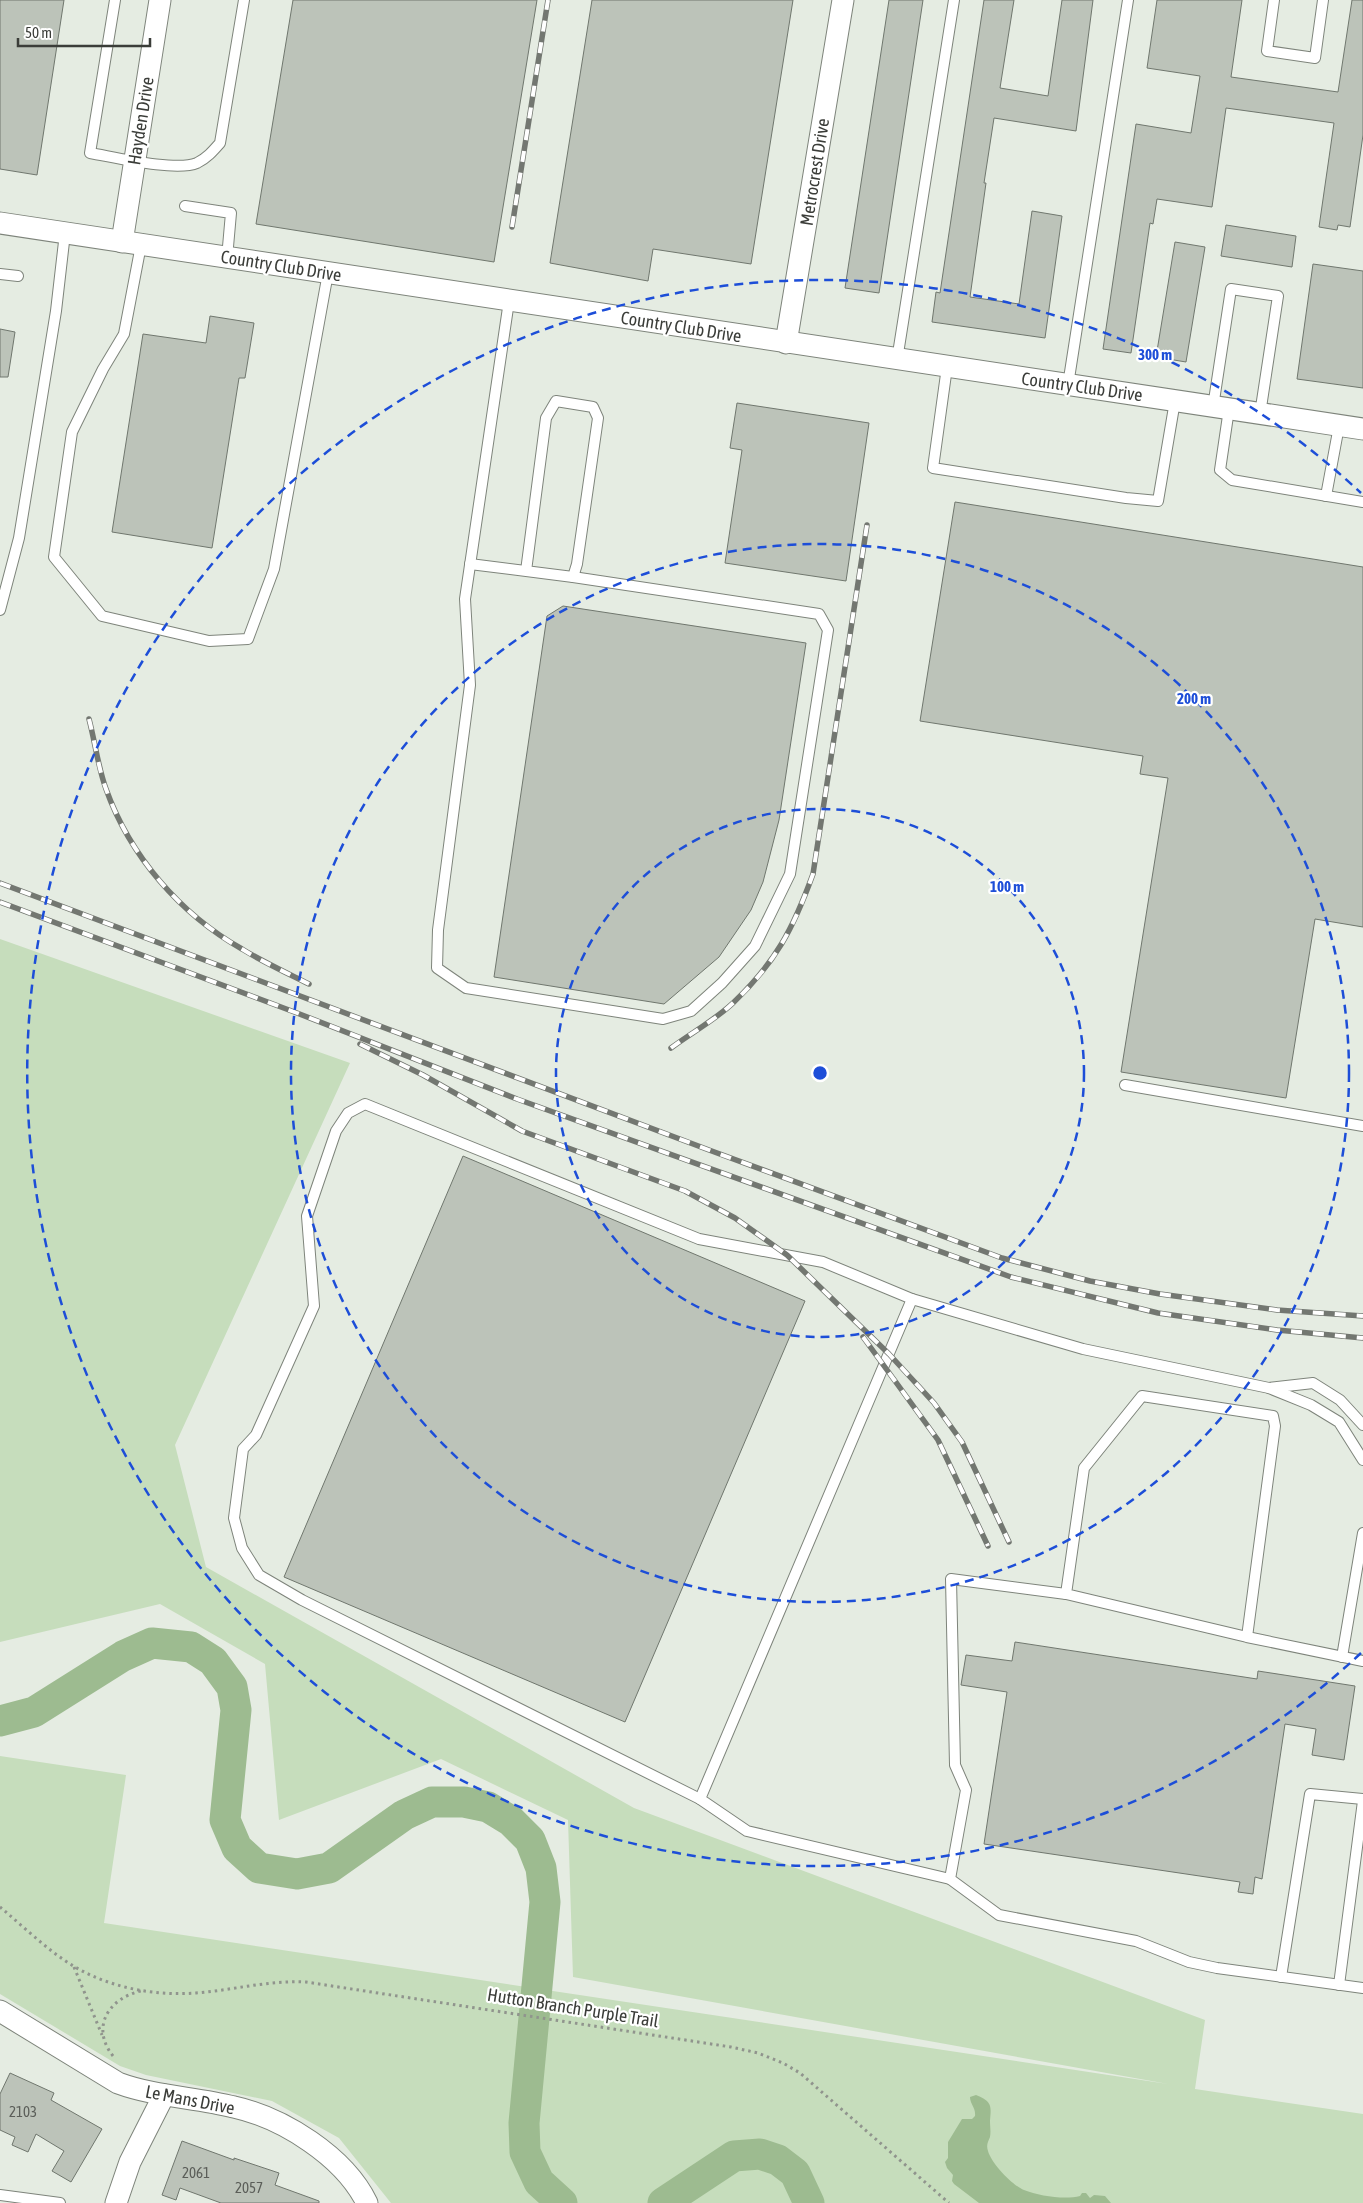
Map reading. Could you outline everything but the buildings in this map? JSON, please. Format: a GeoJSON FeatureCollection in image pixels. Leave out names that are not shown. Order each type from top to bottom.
{"type":"FeatureCollection","features":[{"type":"Feature","properties":{"kind":"street","name":"Hayden Drive"},"geometry":{"type":"LineString","coordinates":[[132,243],[135,161],[160,0]]}},
{"type":"Feature","properties":{"kind":"street","name":"Metrocrest Drive"},"geometry":{"type":"LineString","coordinates":[[786,343],[843,0]]}},
{"type":"Feature","properties":{"kind":"street","name":"Country Club Drive"},"geometry":{"type":"LineString","coordinates":[[0,223],[1363,429]]}},
{"type":"Feature","properties":{"kind":"street","name":"Le Mans Drive"},"geometry":{"type":"LineString","coordinates":[[0,2011],[118,2083],[164,2096],[234,2106],[268,2117],[307,2139],[334,2161],[361,2191],[366,2203]]}},
{"type":"Feature","properties":{"kind":"street"},"geometry":{"type":"LineString","coordinates":[[116,2203],[130,2162],[164,2096]]}},
{"type":"Feature","properties":{"kind":"lane"},"geometry":{"type":"LineString","coordinates":[[114,0],[90,153],[179,166],[196,164],[211,155],[220,143],[244,0]]}},
{"type":"Feature","properties":{"kind":"lane"},"geometry":{"type":"LineString","coordinates":[[897,360],[954,0]]}},
{"type":"Feature","properties":{"kind":"lane"},"geometry":{"type":"LineString","coordinates":[[1068,385],[1128,0]]}},
{"type":"Feature","properties":{"kind":"lane"},"geometry":{"type":"LineString","coordinates":[[1274,0],[1267,51],[1315,58],[1323,0]]}},
{"type":"Feature","properties":{"kind":"lane"},"geometry":{"type":"LineString","coordinates":[[185,206],[232,213],[227,258]]}},
{"type":"Feature","properties":{"kind":"lane"},"geometry":{"type":"LineString","coordinates":[[0,610],[19,538],[56,311],[65,233]]}},
{"type":"Feature","properties":{"kind":"lane"},"geometry":{"type":"LineString","coordinates":[[132,243],[124,334],[72,432],[54,557],[102,616],[209,641],[248,639],[274,568],[328,273]]}},
{"type":"Feature","properties":{"kind":"lane"},"geometry":{"type":"LineString","coordinates":[[0,274],[18,276]]}},
{"type":"Feature","properties":{"kind":"lane"},"geometry":{"type":"LineString","coordinates":[[1260,414],[1278,296],[1231,289],[1221,408],[1220,470],[1232,480],[1363,502]]}},
{"type":"Feature","properties":{"kind":"lane"},"geometry":{"type":"LineString","coordinates":[[470,564],[573,576],[819,614],[828,630],[790,874],[755,946],[722,983],[691,1012],[663,1019],[466,988],[437,968],[438,930],[470,685],[465,599],[470,564],[509,301]]}},
{"type":"Feature","properties":{"kind":"lane"},"geometry":{"type":"LineString","coordinates":[[947,367],[933,468],[1126,498],[1158,501],[1175,401]]}},
{"type":"Feature","properties":{"kind":"lane"},"geometry":{"type":"LineString","coordinates":[[526,571],[546,418],[556,401],[593,407],[598,418],[577,564],[573,576]]}},
{"type":"Feature","properties":{"kind":"lane"},"geometry":{"type":"LineString","coordinates":[[1326,496],[1339,426]]}},
{"type":"Feature","properties":{"kind":"lane"},"geometry":{"type":"LineString","coordinates":[[1125,1086],[1363,1126]]}},
{"type":"Feature","properties":{"kind":"lane"},"geometry":{"type":"LineString","coordinates":[[1363,1460],[1339,1422],[1311,1405],[1269,1388],[1083,1349],[912,1300],[823,1262],[699,1239],[364,1104],[348,1113],[336,1131],[307,1216],[314,1306],[256,1435],[243,1449],[234,1518],[242,1548],[259,1576],[302,1600],[700,1799],[746,1831],[950,1879],[999,1915],[1136,1941],[1189,1962],[1363,1988]]}},
{"type":"Feature","properties":{"kind":"lane"},"geometry":{"type":"LineString","coordinates":[[700,1799],[912,1300]]}},
{"type":"Feature","properties":{"kind":"lane"},"geometry":{"type":"LineString","coordinates":[[1269,1388],[1313,1383],[1340,1400],[1363,1425]]}},
{"type":"Feature","properties":{"kind":"lane"},"geometry":{"type":"LineString","coordinates":[[1066,1594],[1084,1468],[1142,1396],[1273,1416],[1275,1426],[1247,1637]]}},
{"type":"Feature","properties":{"kind":"lane"},"geometry":{"type":"LineString","coordinates":[[1342,1657],[1363,1533]]}},
{"type":"Feature","properties":{"kind":"lane"},"geometry":{"type":"LineString","coordinates":[[950,1879],[966,1790],[956,1765],[951,1578],[1066,1594],[1247,1637],[1363,1661]]}},
{"type":"Feature","properties":{"kind":"lane"},"geometry":{"type":"LineString","coordinates":[[1281,1977],[1310,1794],[1363,1800],[1339,1985]]}},
{"type":"Feature","properties":{"kind":"lane"},"geometry":{"type":"LineString","coordinates":[[0,2195],[60,2203]]}},
{"type":"Feature","properties":{"kind":"path","name":"Hutton Branch Purple Trail"},"geometry":{"type":"LineString","coordinates":[[0,1907],[74,1966],[118,1985],[142,1991],[174,1994],[199,1993],[265,1982],[306,1982],[731,2047],[758,2053],[783,2063],[814,2084],[949,2203]]}},
{"type":"Feature","properties":{"kind":"path","name":"Hutton Branch Purple Trail"},"geometry":{"type":"LineString","coordinates":[[74,1966],[103,2036],[112,2055],[118,2060]]}},
{"type":"Feature","properties":{"kind":"path","name":"Hutton Branch Purple Trail"},"geometry":{"type":"LineString","coordinates":[[103,2036],[105,2018],[116,2001],[128,1994],[142,1991]]}},
{"type":"Feature","properties":{"kind":"shaded area"},"geometry":{"type":"Polygon","coordinates":[[[0,939],[350,1063],[175,1445],[206,1567],[634,1808],[1205,2020],[1195,2089],[1363,2114],[1363,2203],[391,2203],[339,2138],[272,2101],[146,2075],[120,2066],[0,1994],[0,1756],[126,1775],[104,1923],[1168,2084],[573,1977],[568,1820],[441,1759],[279,1820],[265,1664],[160,1604],[0,1642],[0,939]]]}},
{"type":"Feature","properties":{"kind":"shaded area"},"geometry":{"type":"Polygon","coordinates":[[[976,2095],[990,2105],[990,2137],[987,2147],[990,2156],[1003,2174],[1019,2188],[1052,2197],[1067,2198],[1080,2196],[1082,2193],[1086,2193],[1090,2198],[1094,2195],[1105,2196],[1111,2203],[979,2203],[954,2184],[952,2181],[953,2175],[945,2162],[948,2158],[948,2142],[962,2119],[972,2119],[975,2116],[970,2097],[976,2095]]]}},
{"type":"Feature","properties":{"kind":"waterway"},"geometry":{"type":"LineString","coordinates":[[0,1721],[34,1712],[123,1656],[152,1643],[191,1647],[213,1661],[232,1687],[236,1710],[225,1820],[237,1848],[259,1868],[297,1874],[329,1868],[404,1815],[432,1802],[464,1802],[488,1807],[511,1821],[530,1840],[541,1868],[545,1902],[524,2123],[525,2152],[539,2182],[562,2203]]}},
{"type":"Feature","properties":{"kind":"waterway"},"geometry":{"type":"LineString","coordinates":[[663,2203],[734,2156],[760,2154],[778,2160],[795,2173],[809,2203]]}},
{"type":"Feature","properties":{"kind":"railway"},"geometry":{"type":"LineString","coordinates":[[512,227],[548,0]]}},
{"type":"Feature","properties":{"kind":"railway"},"geometry":{"type":"LineString","coordinates":[[671,1048],[726,1009],[761,973],[782,944],[798,912],[813,874],[867,525]]}},
{"type":"Feature","properties":{"kind":"railway"},"geometry":{"type":"LineString","coordinates":[[89,719],[103,781],[116,814],[143,860],[160,881],[178,901],[219,935],[258,958],[309,984]]}},
{"type":"Feature","properties":{"kind":"railway"},"geometry":{"type":"LineString","coordinates":[[0,883],[709,1150],[1002,1258],[1090,1281],[1160,1294],[1277,1310],[1363,1316]]}},
{"type":"Feature","properties":{"kind":"railway"},"geometry":{"type":"LineString","coordinates":[[0,902],[297,1013],[517,1099],[1011,1277],[1158,1313],[1277,1330],[1363,1338]]}},
{"type":"Feature","properties":{"kind":"railway"},"geometry":{"type":"LineString","coordinates":[[360,1044],[423,1075],[522,1131],[685,1191],[735,1218],[787,1255],[889,1354],[934,1403],[962,1442],[1009,1542]]}},
{"type":"Feature","properties":{"kind":"railway"},"geometry":{"type":"LineString","coordinates":[[863,1337],[938,1440],[988,1546]]}}]}
